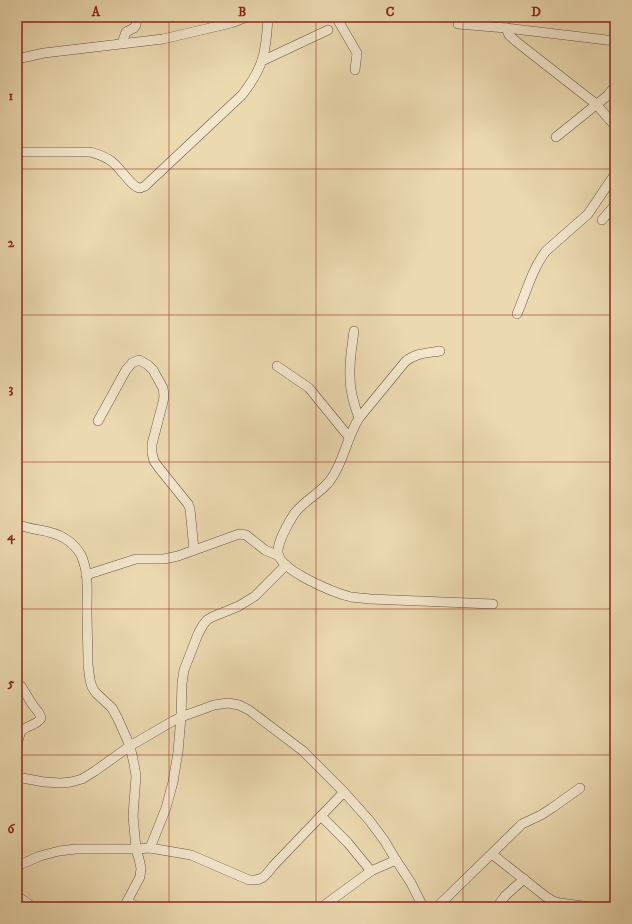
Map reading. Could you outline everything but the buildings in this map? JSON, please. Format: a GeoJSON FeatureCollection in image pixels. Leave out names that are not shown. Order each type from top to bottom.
{"type":"FeatureCollection","features":[{"type":"Feature","properties":{"kind":"street"},"geometry":{"type":"LineString","coordinates":[[122,43],[126,32],[134,28],[136,25],[137,17]]}},
{"type":"Feature","properties":{"kind":"street"},"geometry":{"type":"LineString","coordinates":[[17,59],[44,53],[163,39],[231,23],[247,17]]}},
{"type":"Feature","properties":{"kind":"street"},"geometry":{"type":"LineString","coordinates":[[17,152],[90,152],[111,160],[137,187],[141,188],[145,186],[242,95],[251,83],[262,61],[266,41],[268,17]]}},
{"type":"Feature","properties":{"kind":"street"},"geometry":{"type":"LineString","coordinates":[[336,17],[357,53],[355,70]]}},
{"type":"Feature","properties":{"kind":"street"},"geometry":{"type":"LineString","coordinates":[[458,24],[615,41]]}},
{"type":"Feature","properties":{"kind":"street"},"geometry":{"type":"LineString","coordinates":[[506,28],[509,35],[518,43],[596,104],[615,126]]}},
{"type":"Feature","properties":{"kind":"street"},"geometry":{"type":"LineString","coordinates":[[262,61],[328,30]]}},
{"type":"Feature","properties":{"kind":"street"},"geometry":{"type":"LineString","coordinates":[[556,137],[596,104],[611,98],[615,86]]}},
{"type":"Feature","properties":{"kind":"street"},"geometry":{"type":"LineString","coordinates":[[517,314],[541,258],[546,251],[588,214],[615,174]]}},
{"type":"Feature","properties":{"kind":"street"},"geometry":{"type":"LineString","coordinates":[[602,220],[615,205]]}},
{"type":"Feature","properties":{"kind":"street"},"geometry":{"type":"LineString","coordinates":[[354,331],[350,377],[353,402],[359,418]]}},
{"type":"Feature","properties":{"kind":"street"},"geometry":{"type":"LineString","coordinates":[[279,556],[278,552],[280,544],[290,520],[296,512],[329,482],[342,459],[348,437],[359,418],[405,362],[411,357],[440,351]]}},
{"type":"Feature","properties":{"kind":"street"},"geometry":{"type":"LineString","coordinates":[[98,421],[126,370],[132,363],[139,360],[148,365],[153,370],[163,388],[164,396],[152,444],[154,461],[188,504],[190,509],[194,550]]}},
{"type":"Feature","properties":{"kind":"street"},"geometry":{"type":"LineString","coordinates":[[277,366],[309,388],[348,437]]}},
{"type":"Feature","properties":{"kind":"street"},"geometry":{"type":"LineString","coordinates":[[17,524],[27,528],[57,535],[69,541],[76,547],[81,556],[86,575],[88,665],[90,680],[96,693],[112,708],[115,713],[130,746],[136,776],[133,816],[134,836],[141,868],[140,877],[125,904],[139,907]]}},
{"type":"Feature","properties":{"kind":"street"},"geometry":{"type":"LineString","coordinates":[[86,575],[136,559],[164,559],[178,556],[242,534],[246,535],[265,550],[279,556],[286,565],[301,576],[316,584],[352,597],[493,604]]}},
{"type":"Feature","properties":{"kind":"street"},"geometry":{"type":"LineString","coordinates":[[150,848],[166,808],[178,752],[184,670],[203,625],[212,617],[239,606],[256,596],[286,565]]}},
{"type":"Feature","properties":{"kind":"street"},"geometry":{"type":"LineString","coordinates":[[17,748],[21,731],[37,723],[41,718],[21,686]]}},
{"type":"Feature","properties":{"kind":"street"},"geometry":{"type":"LineString","coordinates":[[17,777],[44,782],[61,783],[82,779],[130,746],[181,717],[214,705],[239,705],[249,710],[303,751],[344,792],[369,820],[384,840],[424,907]]}},
{"type":"Feature","properties":{"kind":"street"},"geometry":{"type":"LineString","coordinates":[[437,907],[522,824],[541,815],[580,788]]}},
{"type":"Feature","properties":{"kind":"street"},"geometry":{"type":"LineString","coordinates":[[17,866],[40,856],[59,851],[76,849],[136,850],[150,848],[191,855],[249,880],[257,880],[263,878],[344,792]]}},
{"type":"Feature","properties":{"kind":"street"},"geometry":{"type":"LineString","coordinates":[[321,816],[348,843],[372,871]]}},
{"type":"Feature","properties":{"kind":"street"},"geometry":{"type":"LineString","coordinates":[[492,854],[545,896],[567,904],[590,907]]}},
{"type":"Feature","properties":{"kind":"street"},"geometry":{"type":"LineString","coordinates":[[322,907],[372,871],[396,860]]}},
{"type":"Feature","properties":{"kind":"street"},"geometry":{"type":"LineString","coordinates":[[497,907],[505,896],[524,879]]}},
{"type":"Feature","properties":{"kind":"street"},"geometry":{"type":"LineString","coordinates":[[17,896],[33,907]]}}]}
